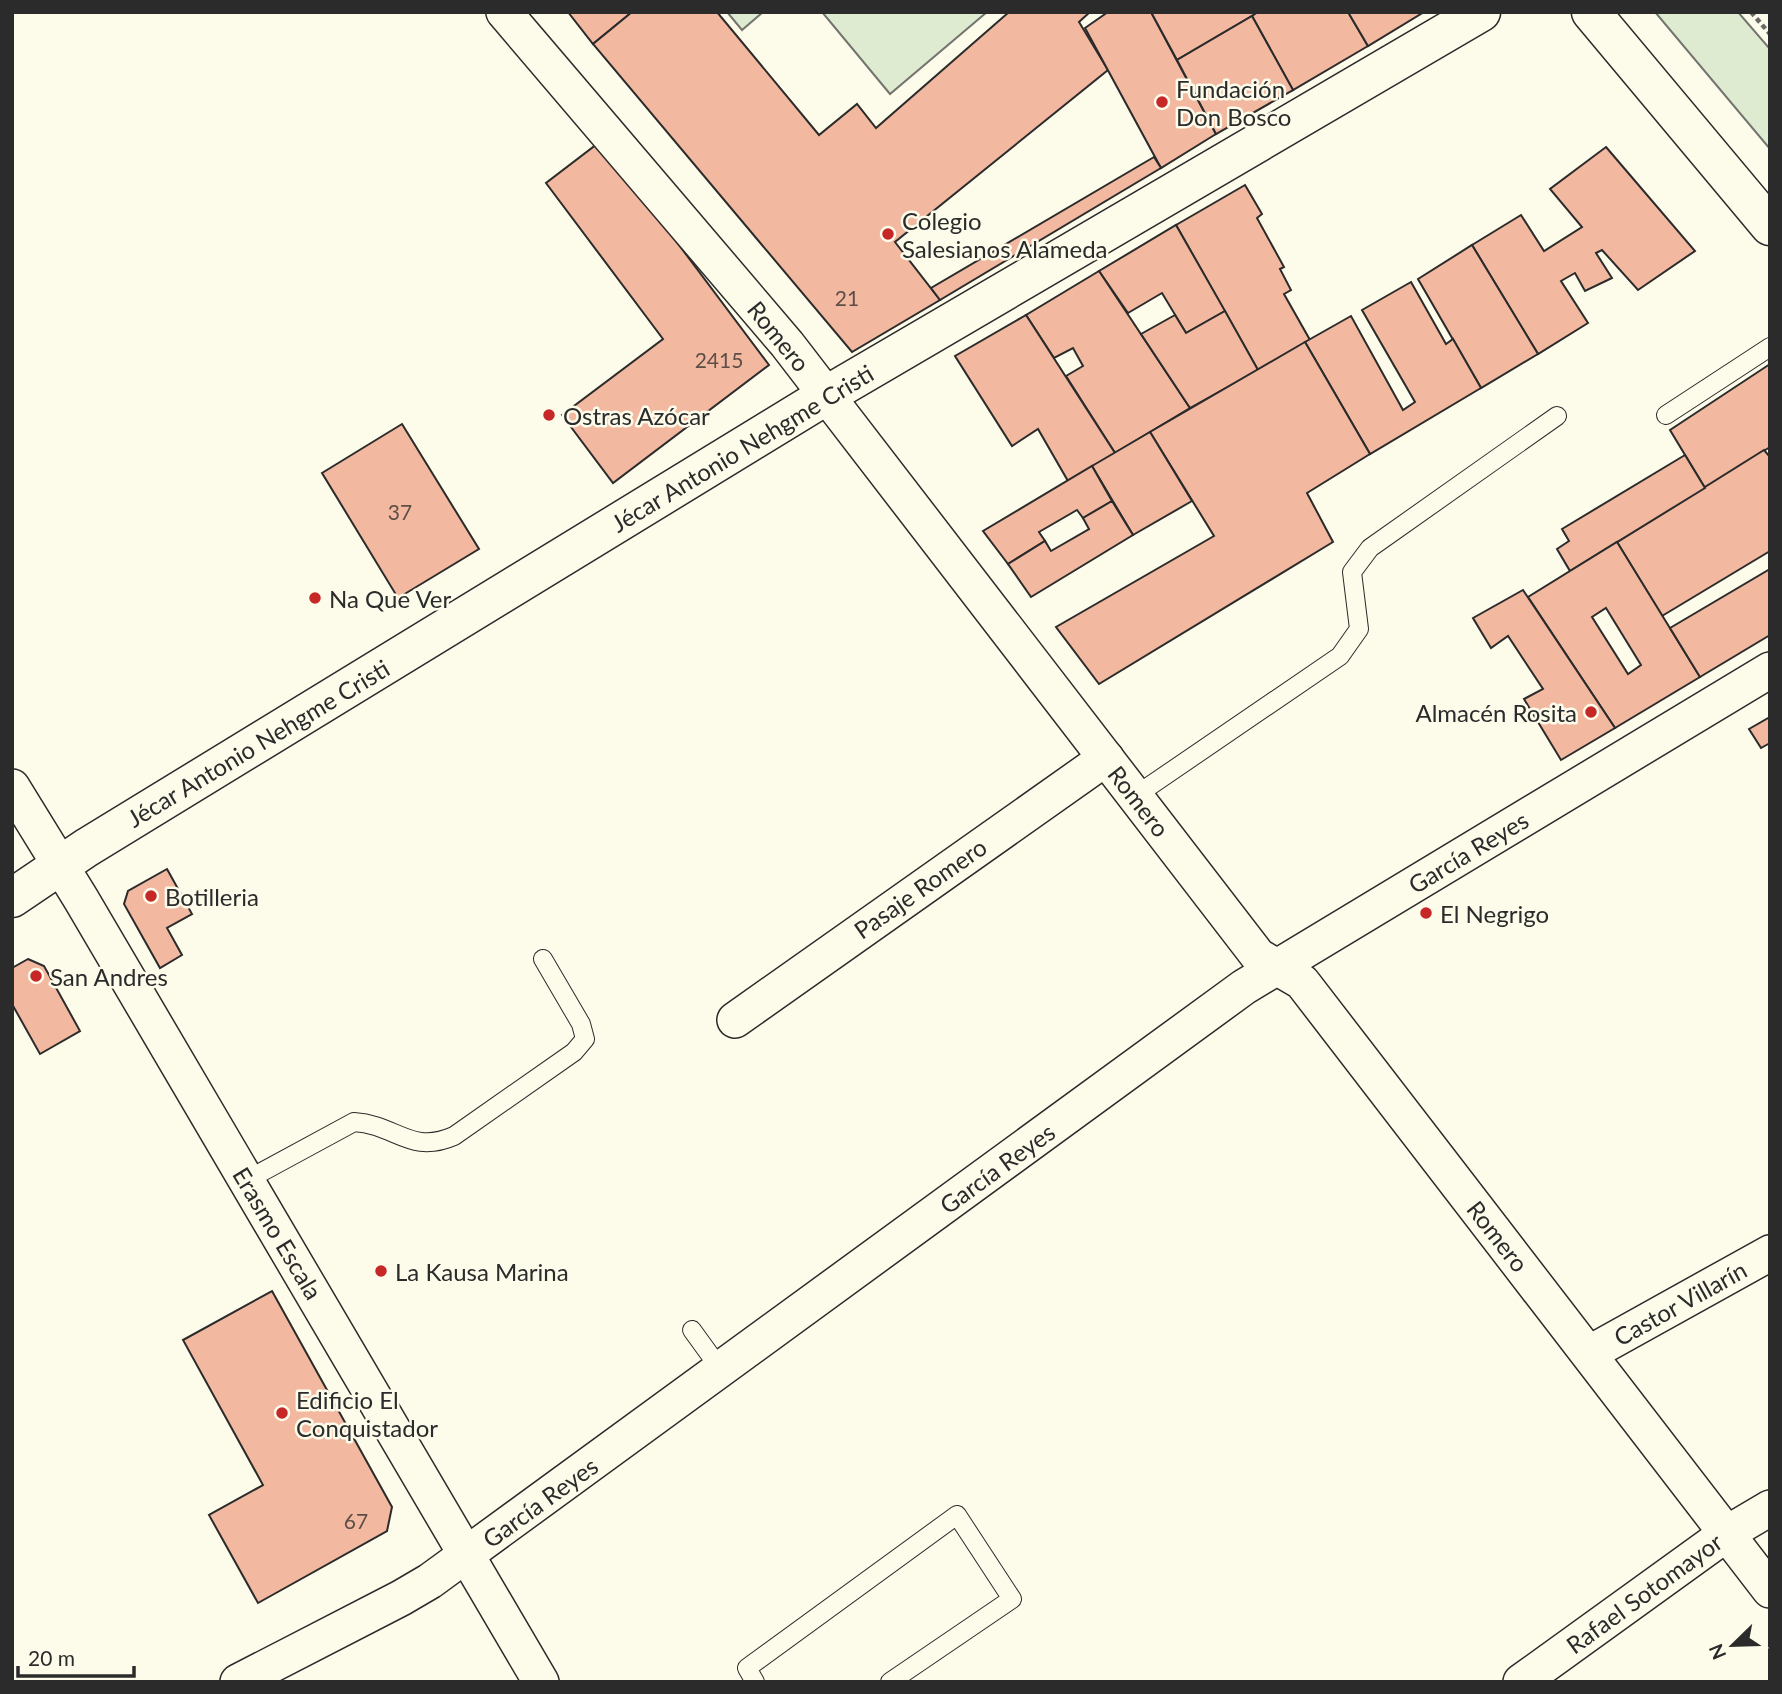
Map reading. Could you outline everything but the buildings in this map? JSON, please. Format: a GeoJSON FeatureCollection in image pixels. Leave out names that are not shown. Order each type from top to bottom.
{"type":"FeatureCollection","features":[{"type":"Feature","properties":{"kind":"street","name":"Romero"},"geometry":{"type":"LineString","coordinates":[[504,12],[788,344],[1258,956],[1301,982],[1590,1353],[1770,1590]]}},
{"type":"Feature","properties":{"kind":"street","name":"Jécar Antonio Nehgme Cristi"},"geometry":{"type":"LineString","coordinates":[[12,898],[86,848],[827,395],[1481,12]]}},
{"type":"Feature","properties":{"kind":"street"},"geometry":{"type":"LineString","coordinates":[[1591,12],[1770,226]]}},
{"type":"Feature","properties":{"kind":"street","name":"García Reyes"},"geometry":{"type":"LineString","coordinates":[[238,1682],[401,1598],[468,1554],[1244,987],[1770,670]]}},
{"type":"Feature","properties":{"kind":"street","name":"Pasaje Romero"},"geometry":{"type":"LineString","coordinates":[[735,1020],[1106,758]]}},
{"type":"Feature","properties":{"kind":"street","name":"Erasmo Escala"},"geometry":{"type":"LineString","coordinates":[[12,787],[247,1180],[541,1682]]}},
{"type":"Feature","properties":{"kind":"street","name":"Castor Villarín"},"geometry":{"type":"LineString","coordinates":[[1590,1353],[1770,1253]]}},
{"type":"Feature","properties":{"kind":"street","name":"Rafael Sotomayor"},"geometry":{"type":"LineString","coordinates":[[1521,1682],[1726,1534],[1770,1508]]}},
{"type":"Feature","properties":{"kind":"lane"},"geometry":{"type":"LineString","coordinates":[[1665,415],[1770,347]]}},
{"type":"Feature","properties":{"kind":"lane"},"geometry":{"type":"LineString","coordinates":[[1135,796],[1340,656],[1359,629],[1352,572],[1370,548],[1557,416]]}},
{"type":"Feature","properties":{"kind":"lane"},"geometry":{"type":"LineString","coordinates":[[247,1180],[354,1122],[373,1123],[418,1143],[436,1144],[454,1136],[575,1052],[585,1039],[581,1024],[543,959]]}},
{"type":"Feature","properties":{"kind":"lane"},"geometry":{"type":"LineString","coordinates":[[692,1330],[721,1370]]}},
{"type":"Feature","properties":{"kind":"lane"},"geometry":{"type":"LineString","coordinates":[[755,1682],[747,1668],[957,1515],[1012,1599],[890,1682]]}},
{"type":"Feature","properties":{"kind":"path"},"geometry":{"type":"LineString","coordinates":[[1751,12],[1770,34]]}},
{"type":"Feature","properties":{"kind":"green space"},"geometry":{"type":"Polygon","coordinates":[[[727,12],[763,12],[742,30],[727,12]]]}},
{"type":"Feature","properties":{"kind":"green space"},"geometry":{"type":"Polygon","coordinates":[[[822,12],[987,12],[890,94],[822,12]]]}},
{"type":"Feature","properties":{"kind":"green space"},"geometry":{"type":"Polygon","coordinates":[[[1655,12],[1738,12],[1770,49],[1770,149],[1655,12]]]}},
{"type":"Feature","properties":{"kind":"place","name":"Fundación Don Bosco"},"geometry":{"type":"Point","coordinates":[1162,102]}},
{"type":"Feature","properties":{"kind":"place","name":"Colegio Salesianos Alameda"},"geometry":{"type":"Point","coordinates":[888,234]}},
{"type":"Feature","properties":{"kind":"place","name":"Ostras Azócar"},"geometry":{"type":"Point","coordinates":[549,415]}},
{"type":"Feature","properties":{"kind":"place","name":"Na Que Ver"},"geometry":{"type":"Point","coordinates":[315,598]}},
{"type":"Feature","properties":{"kind":"place","name":"Almacén Rosita"},"geometry":{"type":"Point","coordinates":[1591,712]}},
{"type":"Feature","properties":{"kind":"place","name":"Botilleria"},"geometry":{"type":"Point","coordinates":[151,896]}},
{"type":"Feature","properties":{"kind":"place","name":"El Negrigo"},"geometry":{"type":"Point","coordinates":[1426,913]}},
{"type":"Feature","properties":{"kind":"place","name":"San Andres"},"geometry":{"type":"Point","coordinates":[36,976]}},
{"type":"Feature","properties":{"kind":"place","name":"La Kausa Marina"},"geometry":{"type":"Point","coordinates":[381,1271]}},
{"type":"Feature","properties":{"kind":"place","name":"Edificio El Conquistador"},"geometry":{"type":"Point","coordinates":[282,1413]}}]}
